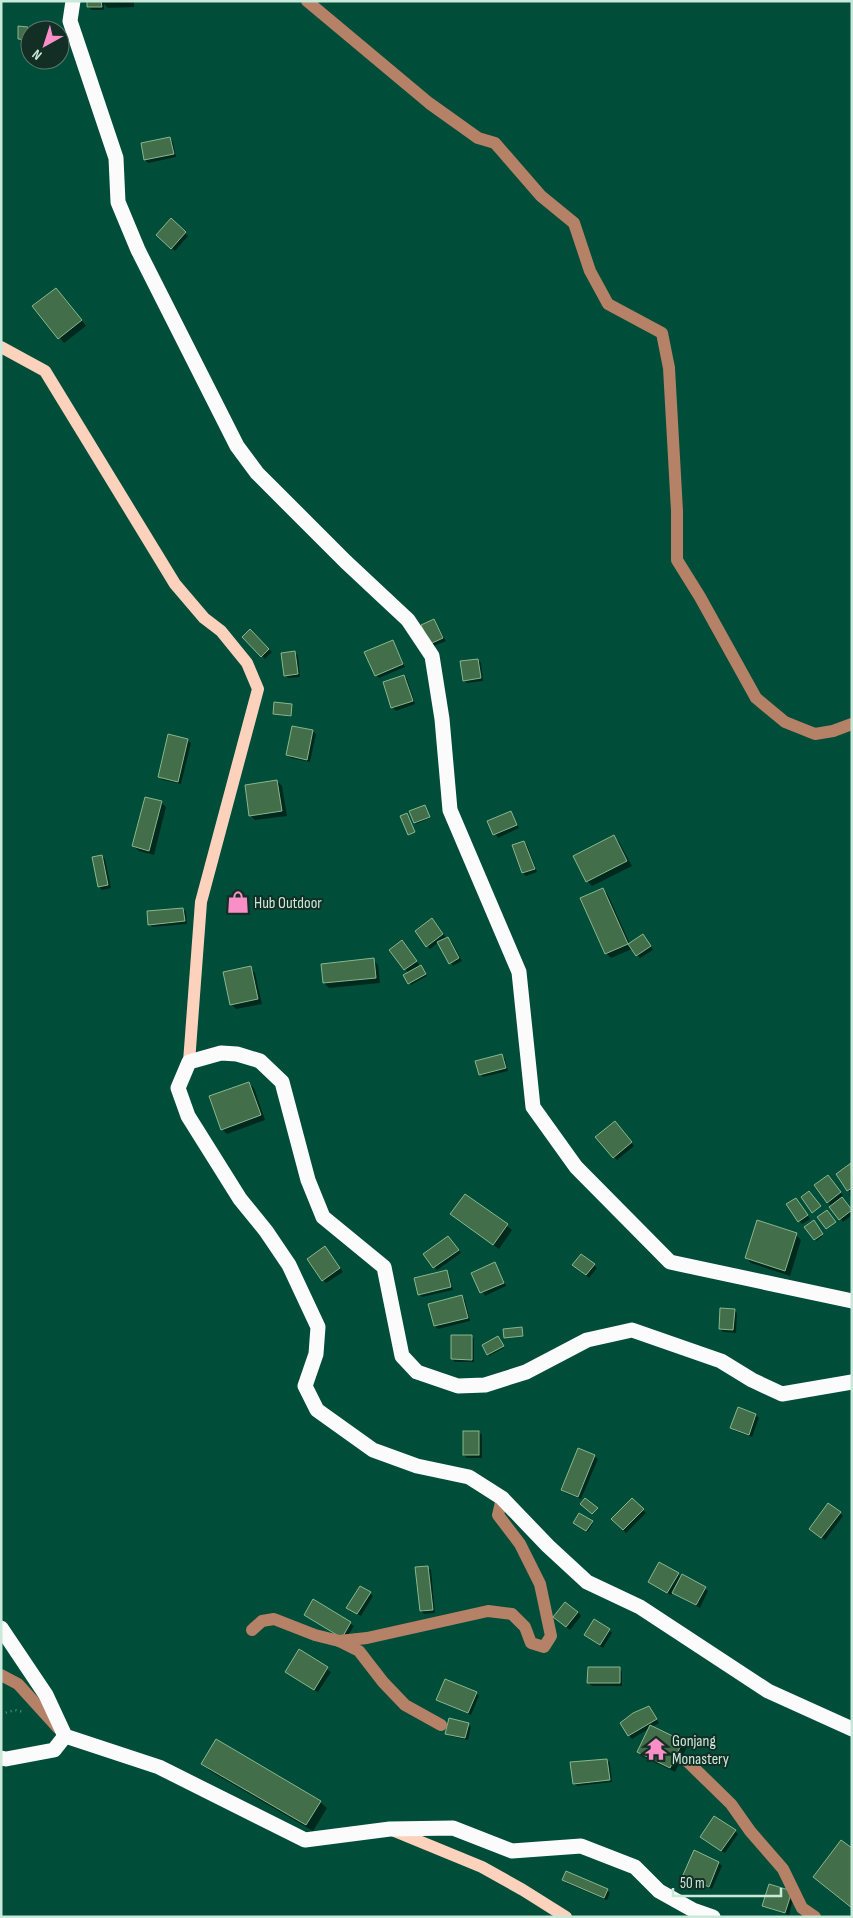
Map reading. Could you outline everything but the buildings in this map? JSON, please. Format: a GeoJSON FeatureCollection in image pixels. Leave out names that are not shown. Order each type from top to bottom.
{"type":"FeatureCollection","features":[{"type":"Feature","properties":{"kind":"highway"},"geometry":{"type":"LineString","coordinates":[[73,1],[70,22],[116,158],[118,202],[138,250],[238,446],[257,473],[346,562],[408,620],[432,656],[442,719],[450,810],[518,972],[533,1107],[576,1167],[670,1262],[852,1301]]}},
{"type":"Feature","properties":{"kind":"highway"},"geometry":{"type":"LineString","coordinates":[[852,1382],[782,1394],[752,1380],[721,1361],[632,1330],[587,1340],[526,1372],[486,1385],[458,1386],[417,1372],[402,1356],[384,1267],[323,1217],[308,1180],[282,1082],[260,1061],[237,1054],[222,1053],[189,1062],[178,1088],[188,1116],[240,1199],[266,1231],[289,1265],[318,1327],[316,1354],[305,1386],[317,1410],[373,1450],[417,1466],[468,1478],[502,1498],[548,1546],[587,1582],[640,1607],[768,1691],[852,1729]]}},
{"type":"Feature","properties":{"kind":"highway"},"geometry":{"type":"LineString","coordinates":[[1,1628],[46,1695],[65,1736],[159,1767],[305,1840],[390,1829],[453,1828],[512,1851],[581,1846],[635,1867],[659,1891],[693,1910],[713,1917]]}},
{"type":"Feature","properties":{"kind":"highway"},"geometry":{"type":"LineString","coordinates":[[1,1758],[6,1759],[54,1750],[65,1736]]}},
{"type":"Feature","properties":{"kind":"main road"},"geometry":{"type":"LineString","coordinates":[[1,347],[45,371],[175,584],[204,618],[221,631],[247,663],[258,689],[201,902],[189,1062]]}},
{"type":"Feature","properties":{"kind":"main road"},"geometry":{"type":"LineString","coordinates":[[390,1829],[482,1867],[566,1917]]}},
{"type":"Feature","properties":{"kind":"street"},"geometry":{"type":"LineString","coordinates":[[307,1],[429,103],[478,138],[495,143],[540,196],[574,223],[590,271],[608,304],[662,333],[669,377],[677,511],[677,560],[700,597],[756,698],[785,722],[815,734],[833,731],[852,724]]}},
{"type":"Feature","properties":{"kind":"street"},"geometry":{"type":"LineString","coordinates":[[339,1641],[367,1638],[488,1611],[512,1614],[526,1627],[531,1643],[544,1647],[551,1636],[540,1584],[520,1544],[498,1515],[502,1498]]}},
{"type":"Feature","properties":{"kind":"street"},"geometry":{"type":"LineString","coordinates":[[252,1630],[262,1621],[274,1619],[315,1635],[339,1641],[359,1651],[404,1705],[441,1725]]}},
{"type":"Feature","properties":{"kind":"street"},"geometry":{"type":"LineString","coordinates":[[1,1675],[18,1684],[65,1736]]}},
{"type":"Feature","properties":{"kind":"street"},"geometry":{"type":"LineString","coordinates":[[687,1761],[730,1804],[750,1831],[782,1868],[802,1908],[815,1917]]}},
{"type":"Feature","properties":{"kind":"place","name":"Hub Outdoor"},"geometry":{"type":"Point","coordinates":[238,902]}},
{"type":"Feature","properties":{"kind":"place","name":"Gonjang Monastery"},"geometry":{"type":"Point","coordinates":[656,1749]}}]}
